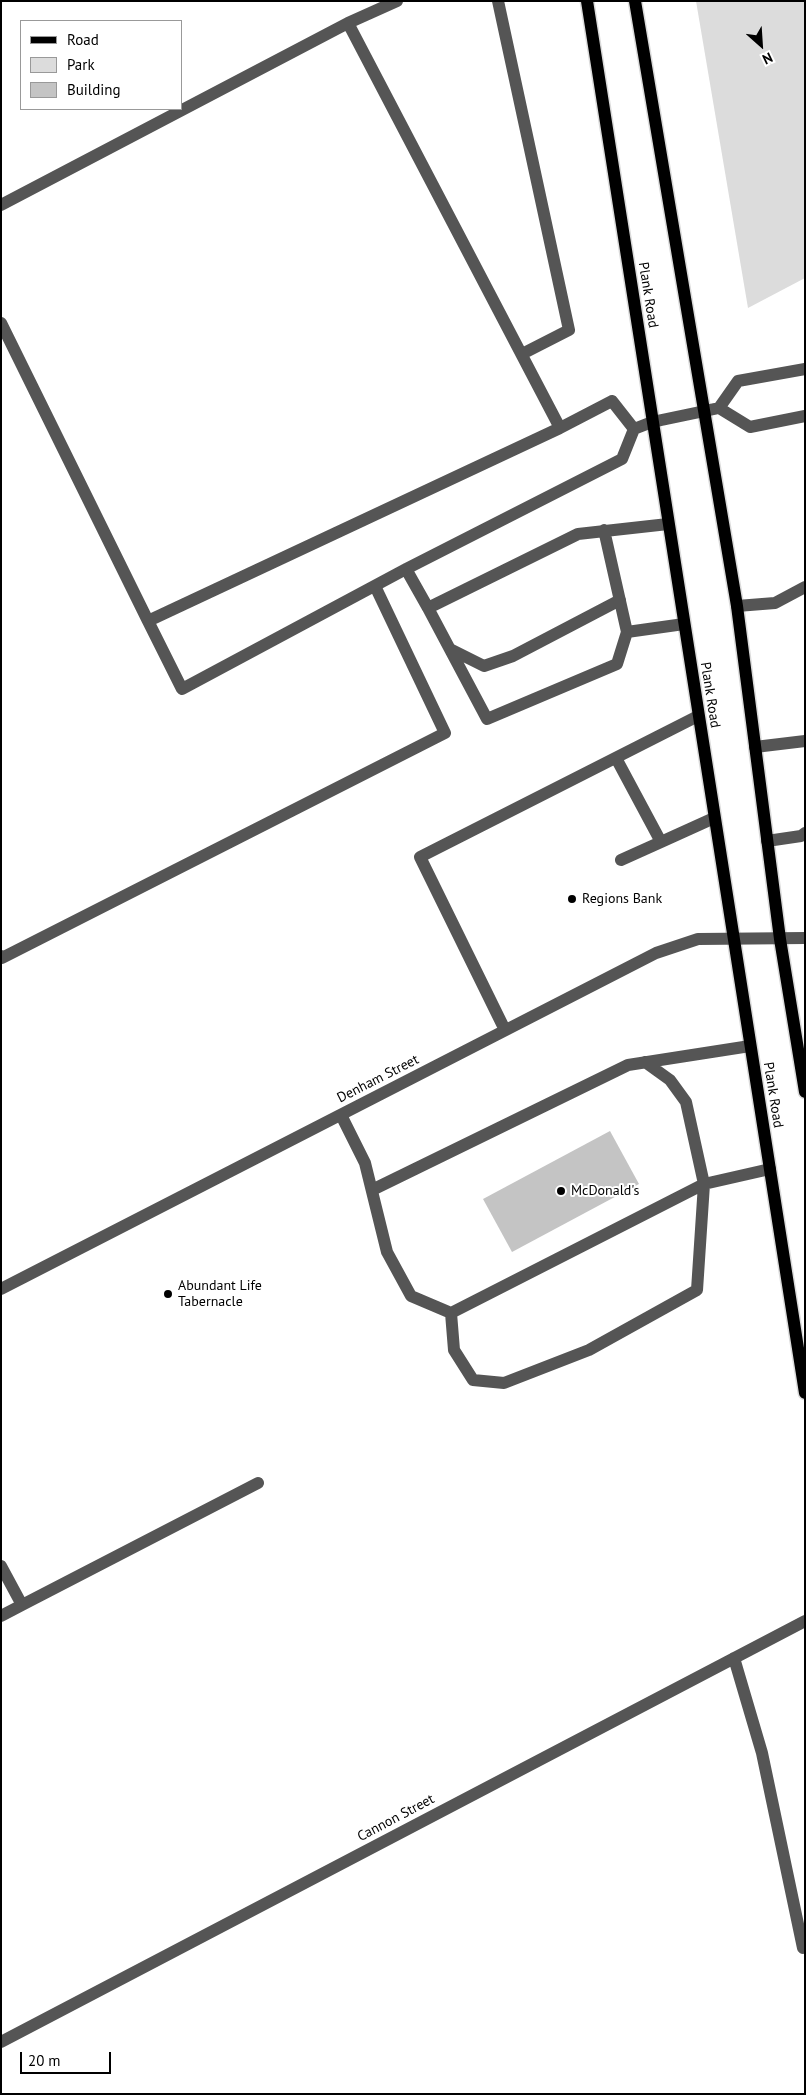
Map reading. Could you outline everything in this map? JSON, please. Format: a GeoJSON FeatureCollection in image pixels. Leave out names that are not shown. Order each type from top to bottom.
{"type":"FeatureCollection","features":[{"type":"Feature","properties":{"kind":"main road","name":"Plank Road"},"geometry":{"type":"LineString","coordinates":[[587,1],[805,1393]]}},
{"type":"Feature","properties":{"kind":"main road"},"geometry":{"type":"LineString","coordinates":[[635,1],[737,606],[780,938],[805,1092]]}},
{"type":"Feature","properties":{"kind":"street"},"geometry":{"type":"LineString","coordinates":[[1,205],[348,23],[397,1]]}},
{"type":"Feature","properties":{"kind":"street"},"geometry":{"type":"LineString","coordinates":[[498,1],[569,330],[522,354]]}},
{"type":"Feature","properties":{"kind":"street"},"geometry":{"type":"LineString","coordinates":[[348,23],[560,428]]}},
{"type":"Feature","properties":{"kind":"street"},"geometry":{"type":"LineString","coordinates":[[1,323],[182,689],[406,569],[622,459],[634,429],[652,422],[719,408],[738,381],[805,369]]}},
{"type":"Feature","properties":{"kind":"street"},"geometry":{"type":"LineString","coordinates":[[148,622],[560,428],[612,401],[634,429]]}},
{"type":"Feature","properties":{"kind":"street"},"geometry":{"type":"LineString","coordinates":[[719,408],[750,427],[805,416]]}},
{"type":"Feature","properties":{"kind":"street"},"geometry":{"type":"LineString","coordinates":[[428,608],[578,534],[668,524]]}},
{"type":"Feature","properties":{"kind":"street"},"geometry":{"type":"LineString","coordinates":[[406,569],[487,719],[617,664],[627,632],[604,530]]}},
{"type":"Feature","properties":{"kind":"street"},"geometry":{"type":"LineString","coordinates":[[1,956],[2,958],[445,733],[374,586]]}},
{"type":"Feature","properties":{"kind":"street"},"geometry":{"type":"LineString","coordinates":[[737,606],[775,603],[805,587]]}},
{"type":"Feature","properties":{"kind":"street"},"geometry":{"type":"LineString","coordinates":[[450,649],[484,666],[513,656],[620,600]]}},
{"type":"Feature","properties":{"kind":"street"},"geometry":{"type":"LineString","coordinates":[[627,632],[684,624]]}},
{"type":"Feature","properties":{"kind":"street"},"geometry":{"type":"LineString","coordinates":[[506,1030],[420,857],[698,716]]}},
{"type":"Feature","properties":{"kind":"street"},"geometry":{"type":"LineString","coordinates":[[755,747],[805,741]]}},
{"type":"Feature","properties":{"kind":"street"},"geometry":{"type":"LineString","coordinates":[[616,758],[661,842]]}},
{"type":"Feature","properties":{"kind":"street"},"geometry":{"type":"LineString","coordinates":[[621,860],[714,818]]}},
{"type":"Feature","properties":{"kind":"street"},"geometry":{"type":"LineString","coordinates":[[767,841],[801,836],[805,833]]}},
{"type":"Feature","properties":{"kind":"street","name":"Denham Street"},"geometry":{"type":"LineString","coordinates":[[1,1289],[656,953],[698,939],[805,938]]}},
{"type":"Feature","properties":{"kind":"street"},"geometry":{"type":"LineString","coordinates":[[372,1190],[628,1065],[750,1046]]}},
{"type":"Feature","properties":{"kind":"street"},"geometry":{"type":"LineString","coordinates":[[451,1313],[454,1350],[473,1380],[504,1383],[589,1350],[697,1290],[704,1184],[686,1102],[670,1080],[645,1062]]}},
{"type":"Feature","properties":{"kind":"street"},"geometry":{"type":"LineString","coordinates":[[341,1115],[365,1163],[388,1252],[411,1296],[451,1313]]}},
{"type":"Feature","properties":{"kind":"street"},"geometry":{"type":"LineString","coordinates":[[451,1313],[704,1184],[770,1170]]}},
{"type":"Feature","properties":{"kind":"street"},"geometry":{"type":"LineString","coordinates":[[1,1616],[258,1483]]}},
{"type":"Feature","properties":{"kind":"street"},"geometry":{"type":"LineString","coordinates":[[1,1566],[22,1605]]}},
{"type":"Feature","properties":{"kind":"street","name":"Cannon Street"},"geometry":{"type":"LineString","coordinates":[[1,2042],[805,1621]]}},
{"type":"Feature","properties":{"kind":"street"},"geometry":{"type":"LineString","coordinates":[[734,1658],[762,1753],[805,1947]]}},
{"type":"Feature","properties":{"kind":"green space"},"geometry":{"type":"Polygon","coordinates":[[[696,1],[805,1],[805,278],[748,308],[696,1]]]}},
{"type":"Feature","properties":{"kind":"building","name":"McDonald's"},"geometry":{"type":"Polygon","coordinates":[[[610,1131],[639,1184],[512,1252],[483,1199],[610,1131]]]}},
{"type":"Feature","properties":{"kind":"place","name":"Regions Bank"},"geometry":{"type":"Point","coordinates":[572,899]}},
{"type":"Feature","properties":{"kind":"place","name":"McDonald's"},"geometry":{"type":"Point","coordinates":[561,1191]}},
{"type":"Feature","properties":{"kind":"place","name":"Abundant Life Tabernacle"},"geometry":{"type":"Point","coordinates":[168,1294]}}]}
